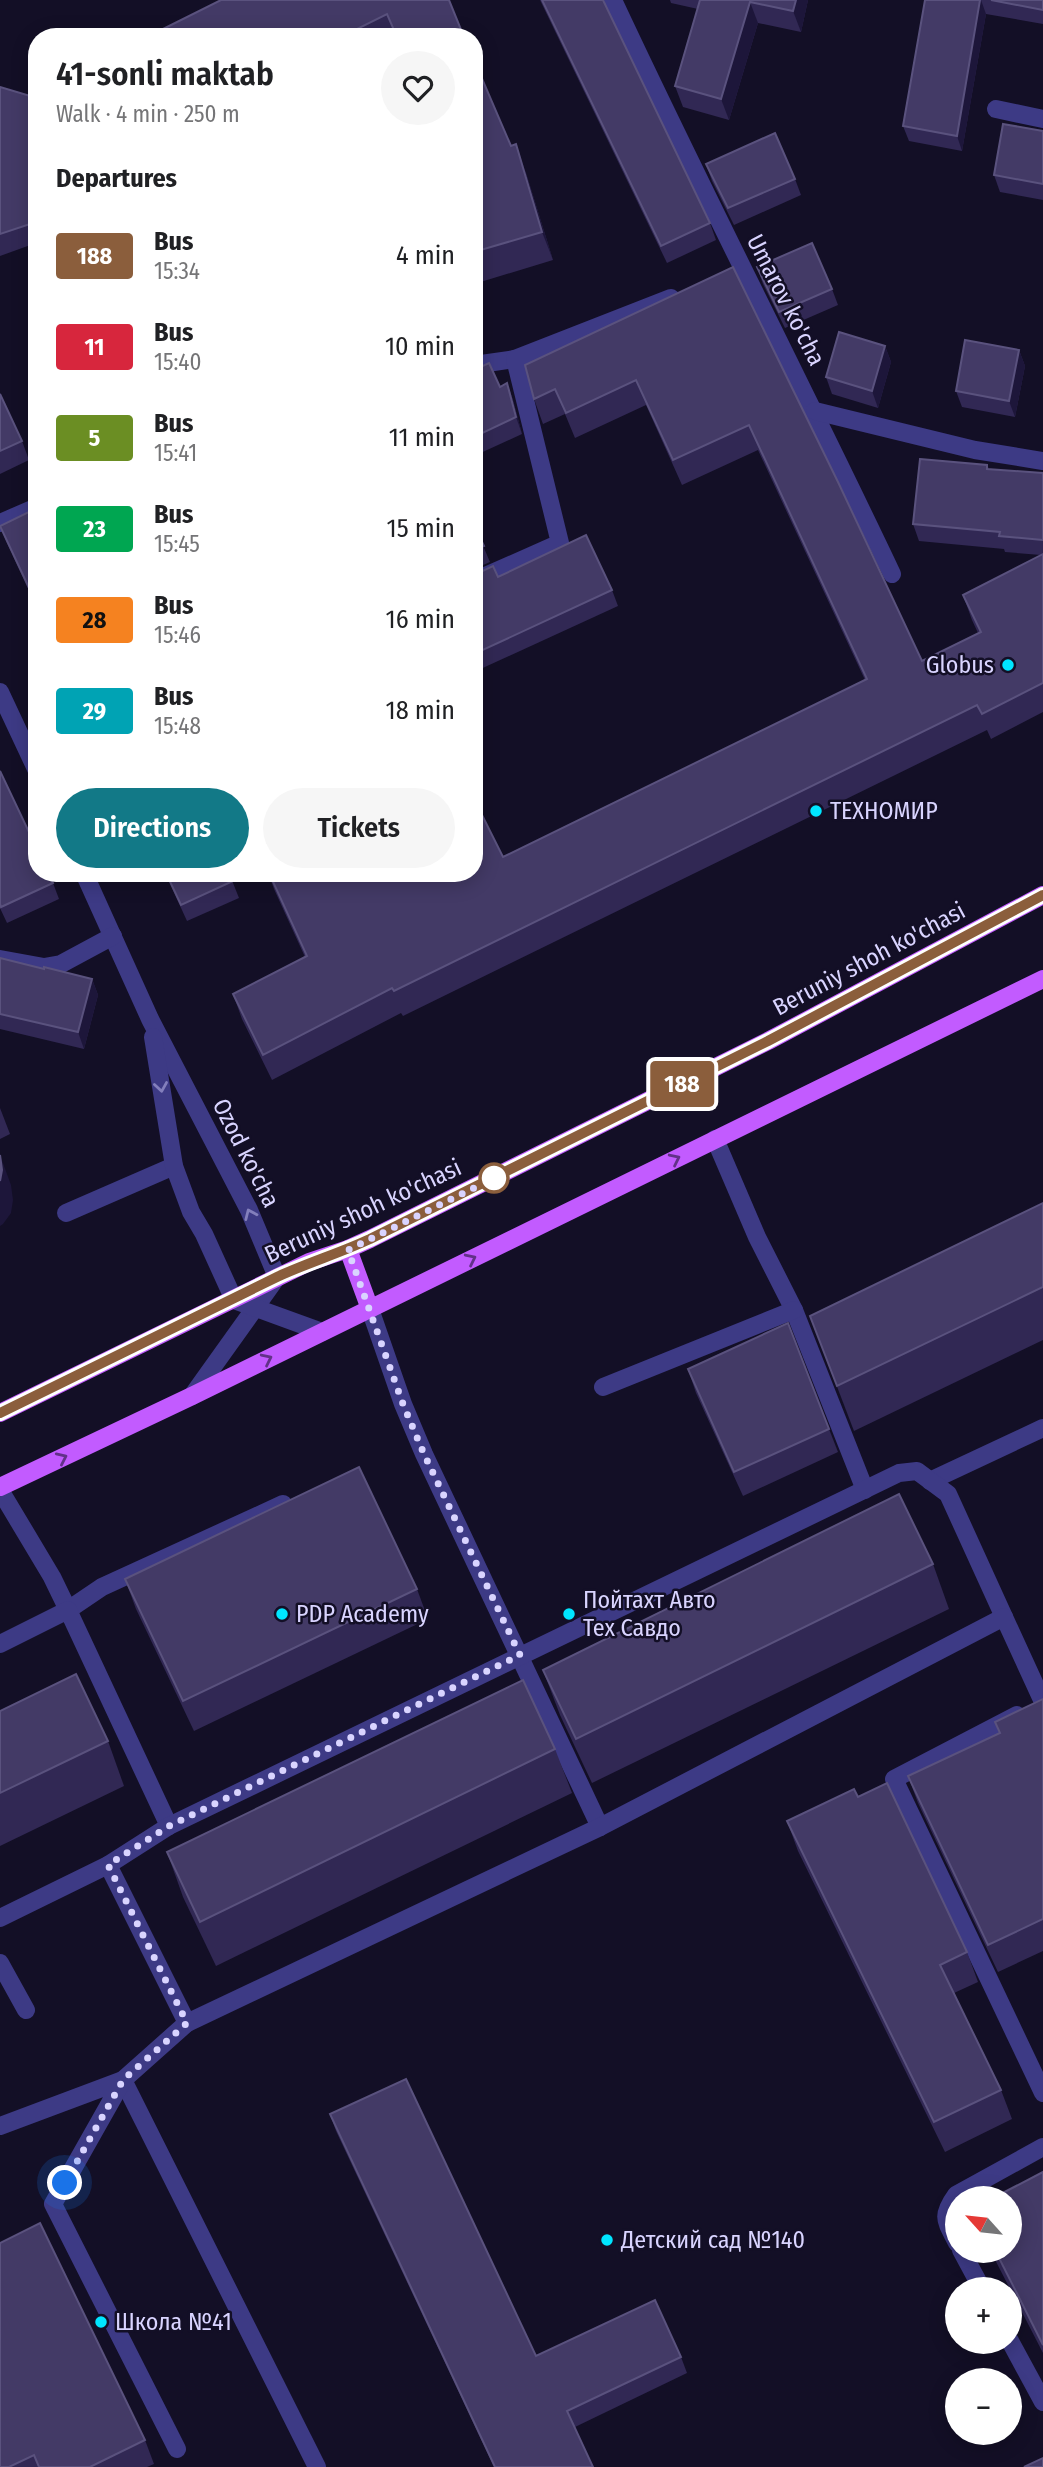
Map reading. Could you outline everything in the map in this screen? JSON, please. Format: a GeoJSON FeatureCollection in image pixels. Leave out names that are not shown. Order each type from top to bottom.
{"type":"FeatureCollection","features":[{"type":"Feature","properties":{"kind":"main road","name":"Beruniy shoh ko'chasi"},"geometry":{"type":"LineString","coordinates":[[0,1413],[309,1262],[348,1250],[768,1041],[1043,894]]}},
{"type":"Feature","properties":{"kind":"main road"},"geometry":{"type":"LineString","coordinates":[[0,1488],[1043,979]]}},
{"type":"Feature","properties":{"kind":"main road"},"geometry":{"type":"LineString","coordinates":[[348,1250],[370,1309]]}},
{"type":"Feature","properties":{"kind":"street","name":"Umarov ko'cha"},"geometry":{"type":"LineString","coordinates":[[613,0],[737,272],[815,411],[892,574]]}},
{"type":"Feature","properties":{"kind":"street"},"geometry":{"type":"LineString","coordinates":[[996,109],[1043,119]]}},
{"type":"Feature","properties":{"kind":"street"},"geometry":{"type":"LineString","coordinates":[[483,364],[515,359],[692,289]]}},
{"type":"Feature","properties":{"kind":"street"},"geometry":{"type":"LineString","coordinates":[[483,577],[560,543],[515,359]]}},
{"type":"Feature","properties":{"kind":"street"},"geometry":{"type":"LineString","coordinates":[[815,411],[975,450],[1043,461]]}},
{"type":"Feature","properties":{"kind":"street"},"geometry":{"type":"LineString","coordinates":[[0,523],[28,511]]}},
{"type":"Feature","properties":{"kind":"street"},"geometry":{"type":"LineString","coordinates":[[0,692],[28,752]]}},
{"type":"Feature","properties":{"kind":"street","name":"Ozod ko'cha"},"geometry":{"type":"LineString","coordinates":[[88,882],[150,1019],[249,1210],[277,1277]]}},
{"type":"Feature","properties":{"kind":"street"},"geometry":{"type":"LineString","coordinates":[[0,959],[44,967],[61,964],[113,936]]}},
{"type":"Feature","properties":{"kind":"street","name":"Ozod ko'cha"},"geometry":{"type":"LineString","coordinates":[[150,1019],[174,1166],[191,1212],[204,1234],[233,1300]]}},
{"type":"Feature","properties":{"kind":"street"},"geometry":{"type":"LineString","coordinates":[[715,1139],[757,1237],[794,1310],[865,1490]]}},
{"type":"Feature","properties":{"kind":"street"},"geometry":{"type":"LineString","coordinates":[[66,1213],[174,1166]]}},
{"type":"Feature","properties":{"kind":"street"},"geometry":{"type":"LineString","coordinates":[[192,1396],[277,1277]]}},
{"type":"Feature","properties":{"kind":"street"},"geometry":{"type":"LineString","coordinates":[[233,1300],[322,1332]]}},
{"type":"Feature","properties":{"kind":"street"},"geometry":{"type":"LineString","coordinates":[[370,1309],[403,1404],[424,1454],[600,1827]]}},
{"type":"Feature","properties":{"kind":"street"},"geometry":{"type":"LineString","coordinates":[[603,1387],[794,1310]]}},
{"type":"Feature","properties":{"kind":"street"},"geometry":{"type":"LineString","coordinates":[[930,1481],[1043,1428]]}},
{"type":"Feature","properties":{"kind":"street"},"geometry":{"type":"LineString","coordinates":[[0,1918],[108,1865],[169,1826],[899,1473],[917,1471],[948,1494],[1043,1702],[894,1779],[1043,2092]]}},
{"type":"Feature","properties":{"kind":"street"},"geometry":{"type":"LineString","coordinates":[[0,1488],[52,1577],[169,1826]]}},
{"type":"Feature","properties":{"kind":"street"},"geometry":{"type":"LineString","coordinates":[[0,1644],[68,1610],[102,1587],[298,1497]]}},
{"type":"Feature","properties":{"kind":"street"},"geometry":{"type":"LineString","coordinates":[[177,2449],[53,2204],[123,2080],[187,2023],[600,1827],[1004,1618]]}},
{"type":"Feature","properties":{"kind":"street"},"geometry":{"type":"LineString","coordinates":[[108,1865],[187,2023]]}},
{"type":"Feature","properties":{"kind":"street"},"geometry":{"type":"LineString","coordinates":[[0,1963],[26,2010]]}},
{"type":"Feature","properties":{"kind":"street"},"geometry":{"type":"LineString","coordinates":[[0,2126],[123,2080]]}},
{"type":"Feature","properties":{"kind":"street"},"geometry":{"type":"LineString","coordinates":[[123,2080],[317,2467]]}},
{"type":"Feature","properties":{"kind":"street"},"geometry":{"type":"LineString","coordinates":[[972,2186],[1043,2147]]}},
{"type":"Feature","properties":{"kind":"street"},"geometry":{"type":"LineString","coordinates":[[1017,2354],[1043,2403]]}},
{"type":"Feature","properties":{"kind":"building"},"geometry":{"type":"Polygon","coordinates":[[[221,0],[449,0],[460,28],[393,28],[387,14],[359,28],[165,28],[221,0]]]}},
{"type":"Feature","properties":{"kind":"building"},"geometry":{"type":"Polygon","coordinates":[[[542,0],[603,0],[710,223],[661,246],[542,0]]]}},
{"type":"Feature","properties":{"kind":"building"},"geometry":{"type":"Polygon","coordinates":[[[700,0],[796,0],[793,11],[750,2],[721,99],[675,86],[700,0]]]}},
{"type":"Feature","properties":{"kind":"building"},"geometry":{"type":"Polygon","coordinates":[[[925,0],[980,0],[957,136],[903,126],[925,0]]]}},
{"type":"Feature","properties":{"kind":"building"},"geometry":{"type":"Polygon","coordinates":[[[991,0],[1043,0],[1043,10],[991,0]]]}},
{"type":"Feature","properties":{"kind":"building"},"geometry":{"type":"Polygon","coordinates":[[[483,81],[511,146],[516,144],[542,232],[483,249],[483,81]]]}},
{"type":"Feature","properties":{"kind":"building"},"geometry":{"type":"Polygon","coordinates":[[[0,87],[28,95],[28,225],[0,234],[0,87]]]}},
{"type":"Feature","properties":{"kind":"building"},"geometry":{"type":"Polygon","coordinates":[[[1003,124],[1043,131],[1043,184],[994,175],[1003,124]]]}},
{"type":"Feature","properties":{"kind":"building"},"geometry":{"type":"Polygon","coordinates":[[[775,133],[795,179],[728,208],[706,164],[775,133]]]}},
{"type":"Feature","properties":{"kind":"building"},"geometry":{"type":"Polygon","coordinates":[[[812,243],[832,289],[779,312],[757,267],[812,243]]]}},
{"type":"Feature","properties":{"kind":"building"},"geometry":{"type":"Polygon","coordinates":[[[733,267],[922,661],[981,632],[963,595],[1043,554],[1043,683],[982,714],[977,705],[394,991],[392,988],[263,1055],[233,994],[307,956],[273,882],[483,882],[483,817],[503,857],[867,679],[749,425],[673,460],[636,380],[566,413],[555,389],[534,399],[525,365],[733,267]]]}},
{"type":"Feature","properties":{"kind":"building"},"geometry":{"type":"Polygon","coordinates":[[[839,332],[885,346],[872,391],[826,377],[839,332]]]}},
{"type":"Feature","properties":{"kind":"building"},"geometry":{"type":"Polygon","coordinates":[[[965,340],[1019,350],[1009,401],[956,391],[965,340]]]}},
{"type":"Feature","properties":{"kind":"building"},"geometry":{"type":"Polygon","coordinates":[[[489,363],[500,387],[507,383],[516,417],[483,433],[483,366],[489,363]]]}},
{"type":"Feature","properties":{"kind":"building"},"geometry":{"type":"Polygon","coordinates":[[[0,394],[22,441],[0,451],[0,394]]]}},
{"type":"Feature","properties":{"kind":"building"},"geometry":{"type":"Polygon","coordinates":[[[920,459],[987,465],[987,469],[1043,473],[1043,540],[999,536],[1000,532],[913,524],[920,459]]]}},
{"type":"Feature","properties":{"kind":"building"},"geometry":{"type":"Polygon","coordinates":[[[28,512],[28,586],[0,526],[28,512]]]}},
{"type":"Feature","properties":{"kind":"building"},"geometry":{"type":"Polygon","coordinates":[[[586,535],[612,590],[483,650],[483,571],[493,566],[498,577],[586,535]]]}},
{"type":"Feature","properties":{"kind":"building"},"geometry":{"type":"Polygon","coordinates":[[[0,771],[28,830],[28,882],[53,883],[1,907],[0,771]]]}},
{"type":"Feature","properties":{"kind":"building"},"geometry":{"type":"Polygon","coordinates":[[[170,882],[231,882],[181,905],[170,882]]]}},
{"type":"Feature","properties":{"kind":"building"},"geometry":{"type":"Polygon","coordinates":[[[0,958],[92,979],[78,1032],[0,1014],[0,958]]]}},
{"type":"Feature","properties":{"kind":"building"},"geometry":{"type":"Polygon","coordinates":[[[1043,1203],[1043,1287],[837,1386],[810,1316],[1043,1203]]]}},
{"type":"Feature","properties":{"kind":"building"},"geometry":{"type":"Polygon","coordinates":[[[788,1323],[829,1429],[734,1472],[688,1369],[788,1323]]]}},
{"type":"Feature","properties":{"kind":"building","name":"PDP Academy"},"geometry":{"type":"Polygon","coordinates":[[[359,1467],[417,1589],[183,1701],[125,1579],[359,1467]]]}},
{"type":"Feature","properties":{"kind":"building"},"geometry":{"type":"Polygon","coordinates":[[[899,1494],[933,1564],[576,1739],[543,1670],[899,1494]]]}},
{"type":"Feature","properties":{"kind":"building"},"geometry":{"type":"Polygon","coordinates":[[[76,1674],[108,1741],[0,1793],[0,1711],[76,1674]]]}},
{"type":"Feature","properties":{"kind":"building"},"geometry":{"type":"Polygon","coordinates":[[[523,1680],[555,1749],[200,1922],[167,1852],[523,1680]]]}},
{"type":"Feature","properties":{"kind":"building"},"geometry":{"type":"Polygon","coordinates":[[[1043,1699],[1043,1919],[988,1945],[908,1776],[1000,1733],[995,1722],[1043,1699]]]}},
{"type":"Feature","properties":{"kind":"building"},"geometry":{"type":"Polygon","coordinates":[[[887,1783],[967,1952],[940,1965],[1001,2090],[934,2122],[787,1821],[854,1789],[858,1797],[887,1783]]]}},
{"type":"Feature","properties":{"kind":"building"},"geometry":{"type":"Polygon","coordinates":[[[406,2079],[536,2356],[655,2300],[681,2357],[567,2411],[593,2467],[495,2467],[330,2114],[406,2079]]]}},
{"type":"Feature","properties":{"kind":"building"},"geometry":{"type":"Polygon","coordinates":[[[1043,2172],[1043,2345],[1022,2303],[1022,2277],[1009,2277],[1002,2263],[1022,2263],[1022,2186],[1016,2186],[1043,2172]]]}},
{"type":"Feature","properties":{"kind":"building"},"geometry":{"type":"Polygon","coordinates":[[[40,2223],[145,2440],[90,2467],[39,2467],[34,2455],[9,2467],[0,2467],[0,2243],[40,2223]]]}},
{"type":"Feature","properties":{"kind":"building"},"geometry":{"type":"Polygon","coordinates":[[[1043,2458],[1043,2467],[1024,2467],[1043,2458]]]}},
{"type":"Feature","properties":{"kind":"bus line","name":"188"},"geometry":{"type":"LineString","coordinates":[[0,1413],[309,1262],[348,1250],[768,1041],[1043,895]]}},
{"type":"Feature","properties":{"kind":"place","name":"Globus"},"geometry":{"type":"Point","coordinates":[1008,665]}},
{"type":"Feature","properties":{"kind":"place","name":"ТЕХНОМИР"},"geometry":{"type":"Point","coordinates":[816,811]}},
{"type":"Feature","properties":{"kind":"place","name":"PDP Academy"},"geometry":{"type":"Point","coordinates":[282,1614]}},
{"type":"Feature","properties":{"kind":"place","name":"Пойтахт Авто Тех Савдо"},"geometry":{"type":"Point","coordinates":[569,1614]}},
{"type":"Feature","properties":{"kind":"place","name":"Детский сад №140"},"geometry":{"type":"Point","coordinates":[607,2240]}},
{"type":"Feature","properties":{"kind":"place","name":"Школа №41"},"geometry":{"type":"Point","coordinates":[101,2322]}},
{"type":"Feature","properties":{"kind":"route"},"geometry":{"type":"LineString","coordinates":[[65,2183],[123,2080],[187,2023],[108,1865],[169,1826],[520,1655],[424,1454],[403,1404],[348,1250],[494,1178]]}}]}
